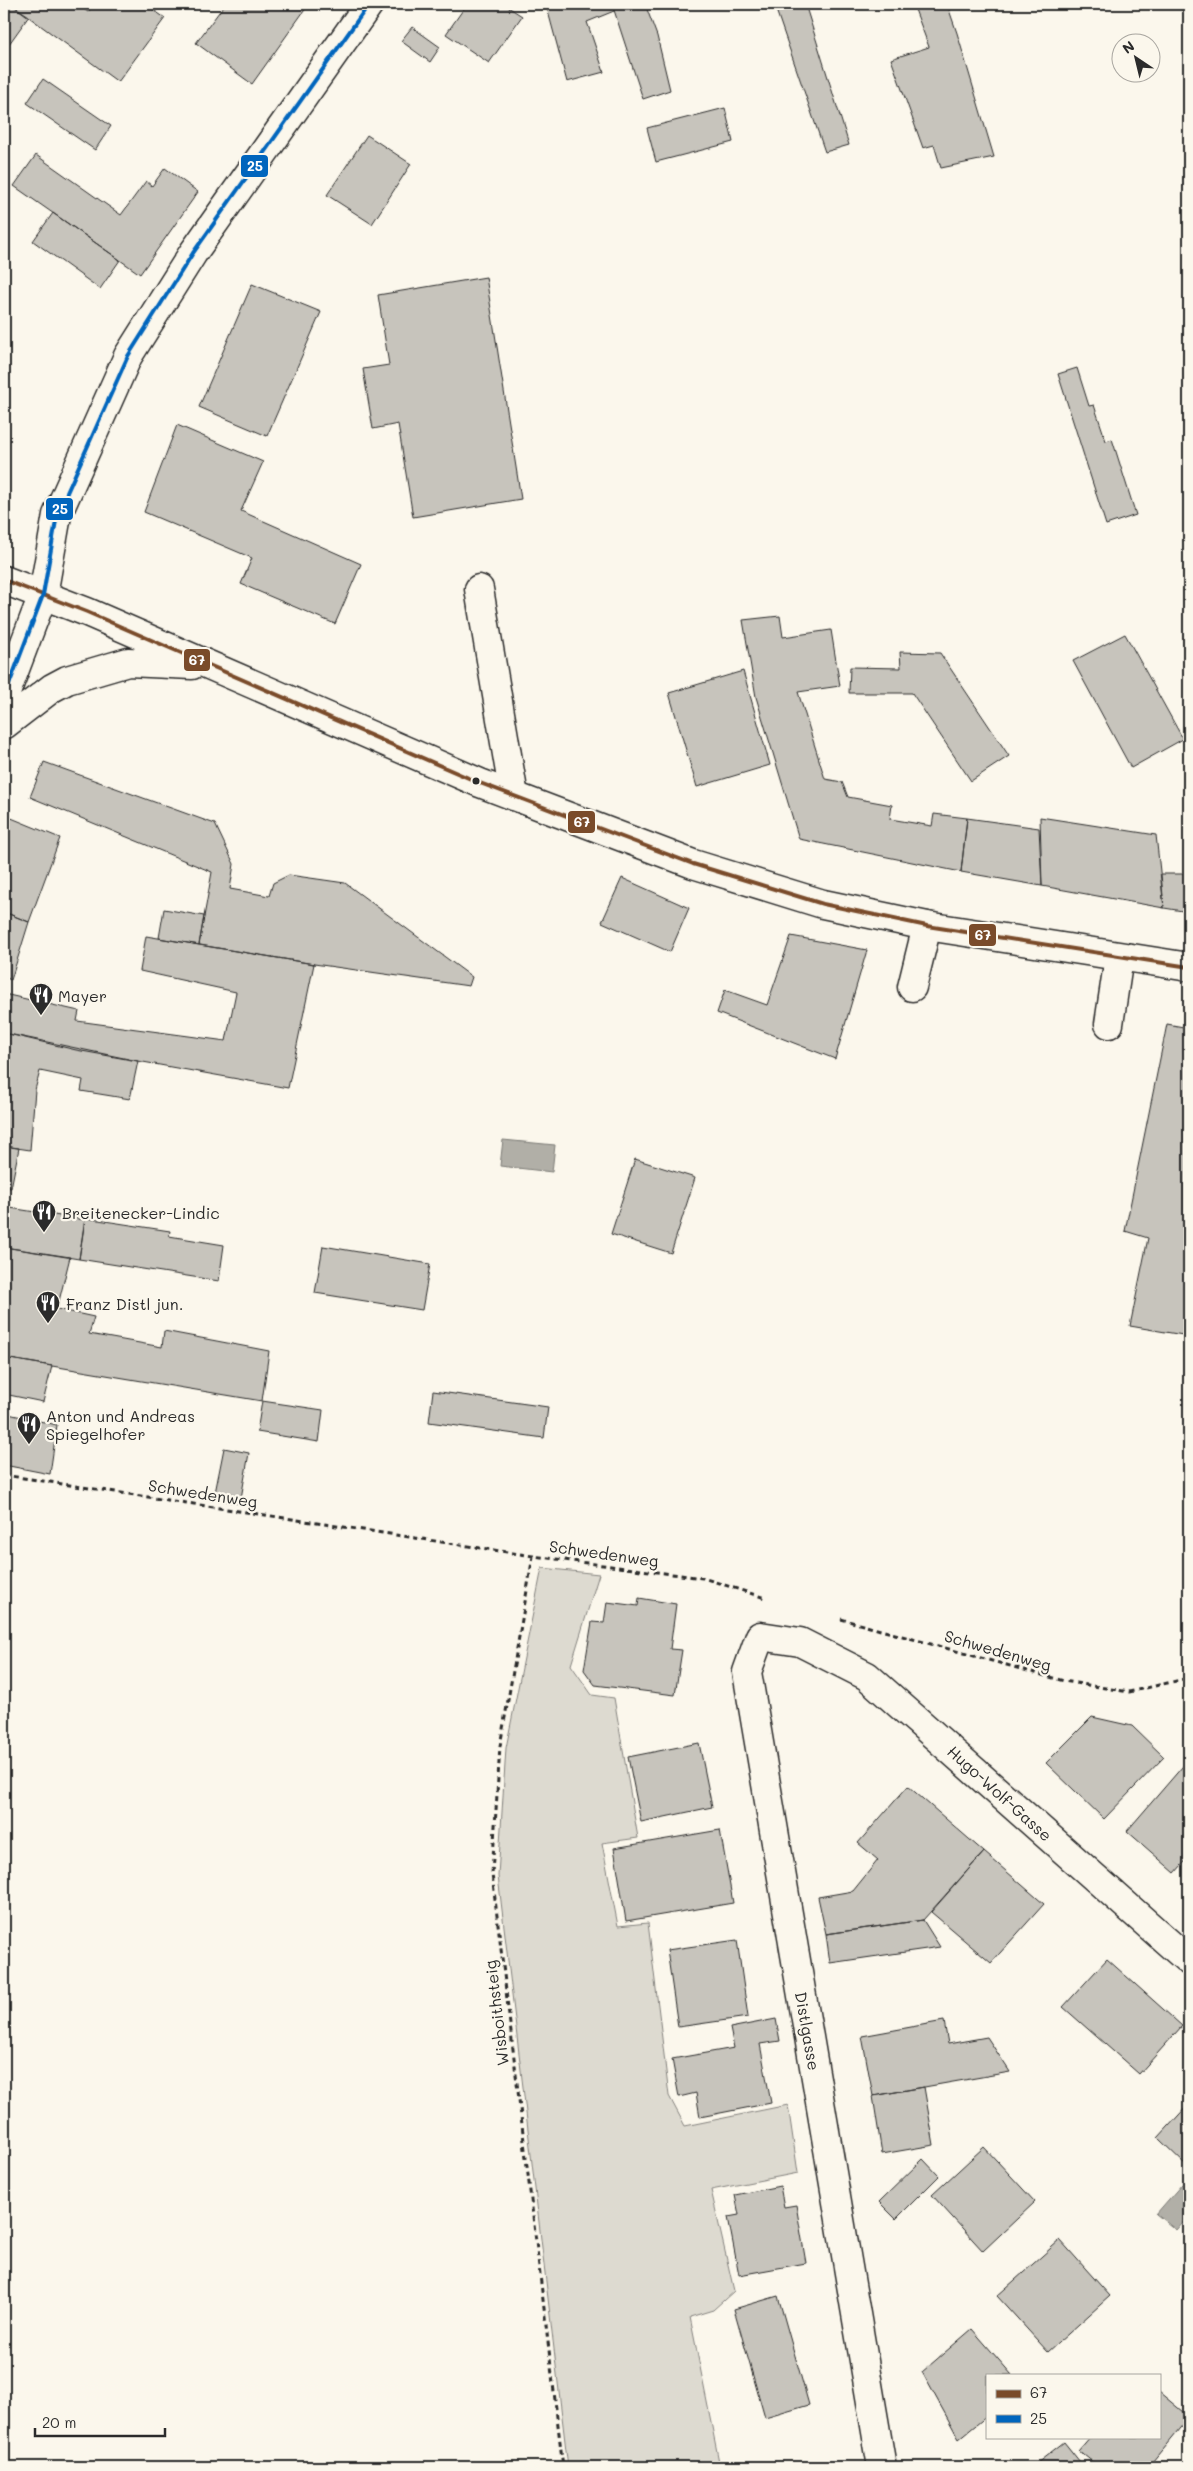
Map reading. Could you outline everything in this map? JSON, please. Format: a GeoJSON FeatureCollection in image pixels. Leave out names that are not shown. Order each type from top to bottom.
{"type":"FeatureCollection","features":[{"type":"Feature","properties":{"kind":"street"},"geometry":{"type":"LineString","coordinates":[[4,698],[43,595],[57,515],[128,356],[193,253],[370,4]]}},
{"type":"Feature","properties":{"kind":"street"},"geometry":{"type":"LineString","coordinates":[[4,580],[87,612],[206,665],[514,796],[693,864],[823,904],[927,926],[1189,967]]}},
{"type":"Feature","properties":{"kind":"street"},"geometry":{"type":"LineString","coordinates":[[479,589],[514,796]]}},
{"type":"Feature","properties":{"kind":"street"},"geometry":{"type":"LineString","coordinates":[[4,725],[52,688],[67,680],[128,662],[206,665]]}},
{"type":"Feature","properties":{"kind":"street"},"geometry":{"type":"LineString","coordinates":[[912,987],[927,926]]}},
{"type":"Feature","properties":{"kind":"street"},"geometry":{"type":"LineString","coordinates":[[1109,1024],[1119,956]]}},
{"type":"Feature","properties":{"kind":"street","name":"Distlgasse"},"geometry":{"type":"LineString","coordinates":[[800,1642],[760,1636],[747,1672],[882,2467]]}},
{"type":"Feature","properties":{"kind":"street","name":"Hugo-Wolf-Gasse"},"geometry":{"type":"LineString","coordinates":[[800,1642],[867,1676],[1189,1961]]}},
{"type":"Feature","properties":{"kind":"path","name":"Schwedenweg"},"geometry":{"type":"LineString","coordinates":[[4,1475],[533,1556],[703,1578],[768,1598]]}},
{"type":"Feature","properties":{"kind":"path","name":"Wisboithsteig"},"geometry":{"type":"LineString","coordinates":[[533,1556],[500,1746],[492,1874],[563,2467]]}},
{"type":"Feature","properties":{"kind":"path","name":"Schwedenweg"},"geometry":{"type":"LineString","coordinates":[[835,1617],[1064,1681],[1129,1692],[1189,1678]]}},
{"type":"Feature","properties":{"kind":"shaded area"},"geometry":{"type":"Polygon","coordinates":[[[503,1140],[555,1145],[552,1172],[500,1166],[503,1140]]]}},
{"type":"Feature","properties":{"kind":"shaded area"},"geometry":{"type":"Polygon","coordinates":[[[542,1568],[599,1574],[571,1665],[592,1695],[614,1698],[638,1838],[602,1843],[618,1926],[648,1923],[669,2096],[685,2126],[788,2105],[798,2173],[711,2190],[734,2291],[713,2310],[690,2317],[720,2467],[568,2467],[498,1876],[506,1748],[542,1568]]]}},
{"type":"Feature","properties":{"kind":"shaded area"},"geometry":{"type":"Polygon","coordinates":[[[1189,2176],[1189,2215],[1176,2230],[1156,2214],[1189,2176]]]}},
{"type":"Feature","properties":{"kind":"building"},"geometry":{"type":"Polygon","coordinates":[[[4,4],[11,4],[29,16],[4,51],[4,4]]]}},
{"type":"Feature","properties":{"kind":"building"},"geometry":{"type":"Polygon","coordinates":[[[11,4],[76,4],[88,12],[94,4],[145,4],[165,18],[118,82],[11,4]]]}},
{"type":"Feature","properties":{"kind":"building"},"geometry":{"type":"Polygon","coordinates":[[[225,4],[309,4],[252,84],[196,43],[225,4]]]}},
{"type":"Feature","properties":{"kind":"building"},"geometry":{"type":"Polygon","coordinates":[[[467,4],[510,4],[508,7],[522,16],[489,63],[446,34],[467,4]]]}},
{"type":"Feature","properties":{"kind":"building"},"geometry":{"type":"Polygon","coordinates":[[[546,4],[612,4],[614,11],[587,22],[604,72],[567,82],[546,4]]]}},
{"type":"Feature","properties":{"kind":"building"},"geometry":{"type":"Polygon","coordinates":[[[612,4],[645,4],[657,36],[670,90],[643,99],[612,4]]]}},
{"type":"Feature","properties":{"kind":"building"},"geometry":{"type":"Polygon","coordinates":[[[774,4],[805,4],[849,145],[825,152],[774,4]]]}},
{"type":"Feature","properties":{"kind":"building"},"geometry":{"type":"Polygon","coordinates":[[[913,4],[947,4],[994,157],[941,168],[934,145],[923,148],[891,59],[929,47],[913,4]]]}},
{"type":"Feature","properties":{"kind":"building"},"geometry":{"type":"Polygon","coordinates":[[[412,27],[440,47],[430,62],[401,41],[412,27]]]}},
{"type":"Feature","properties":{"kind":"building"},"geometry":{"type":"Polygon","coordinates":[[[43,79],[111,126],[95,150],[27,103],[43,79]]]}},
{"type":"Feature","properties":{"kind":"building"},"geometry":{"type":"Polygon","coordinates":[[[725,108],[733,142],[656,162],[647,128],[725,108]]]}},
{"type":"Feature","properties":{"kind":"building"},"geometry":{"type":"Polygon","coordinates":[[[367,135],[411,164],[372,224],[327,195],[367,135]]]}},
{"type":"Feature","properties":{"kind":"building"},"geometry":{"type":"Polygon","coordinates":[[[36,155],[121,215],[146,181],[152,186],[165,168],[198,192],[140,274],[14,186],[36,155]]]}},
{"type":"Feature","properties":{"kind":"building"},"geometry":{"type":"Polygon","coordinates":[[[53,213],[120,260],[100,289],[33,241],[53,213]]]}},
{"type":"Feature","properties":{"kind":"building"},"geometry":{"type":"Polygon","coordinates":[[[486,277],[521,499],[413,517],[398,424],[373,429],[363,369],[389,365],[378,295],[486,277]]]}},
{"type":"Feature","properties":{"kind":"building"},"geometry":{"type":"Polygon","coordinates":[[[252,284],[321,312],[267,436],[199,407],[252,284]]]}},
{"type":"Feature","properties":{"kind":"building"},"geometry":{"type":"Polygon","coordinates":[[[1077,368],[1089,406],[1094,405],[1106,441],[1112,439],[1136,515],[1106,525],[1058,374],[1077,368]]]}},
{"type":"Feature","properties":{"kind":"building"},"geometry":{"type":"Polygon","coordinates":[[[177,425],[263,462],[241,511],[361,564],[335,624],[241,584],[252,558],[144,512],[177,425]]]}},
{"type":"Feature","properties":{"kind":"building"},"geometry":{"type":"Polygon","coordinates":[[[780,616],[783,637],[831,630],[840,686],[798,692],[825,779],[842,782],[848,797],[892,805],[890,819],[932,826],[934,814],[967,818],[961,872],[799,839],[756,697],[743,620],[780,616]]]}},
{"type":"Feature","properties":{"kind":"building"},"geometry":{"type":"Polygon","coordinates":[[[1125,634],[1183,739],[1131,768],[1073,661],[1125,634]]]}},
{"type":"Feature","properties":{"kind":"building"},"geometry":{"type":"Polygon","coordinates":[[[900,652],[940,653],[1009,756],[971,781],[912,693],[849,693],[850,667],[901,668],[900,652]]]}},
{"type":"Feature","properties":{"kind":"building"},"geometry":{"type":"Polygon","coordinates":[[[743,671],[770,765],[697,787],[669,693],[743,671]]]}},
{"type":"Feature","properties":{"kind":"building"},"geometry":{"type":"Polygon","coordinates":[[[44,762],[215,824],[234,864],[230,889],[269,896],[273,883],[289,875],[345,883],[472,977],[469,986],[314,964],[199,945],[212,872],[30,797],[44,762]]]}},
{"type":"Feature","properties":{"kind":"building"},"geometry":{"type":"Polygon","coordinates":[[[4,815],[60,838],[29,922],[4,912],[4,815]]]}},
{"type":"Feature","properties":{"kind":"building"},"geometry":{"type":"Polygon","coordinates":[[[1040,817],[1156,835],[1164,908],[1042,886],[1040,817]]]}},
{"type":"Feature","properties":{"kind":"building"},"geometry":{"type":"Polygon","coordinates":[[[967,818],[1039,828],[1042,886],[961,872],[967,818]]]}},
{"type":"Feature","properties":{"kind":"building"},"geometry":{"type":"Polygon","coordinates":[[[1161,874],[1189,874],[1189,912],[1164,908],[1161,874]]]}},
{"type":"Feature","properties":{"kind":"building"},"geometry":{"type":"Polygon","coordinates":[[[622,878],[689,908],[670,952],[602,922],[622,878]]]}},
{"type":"Feature","properties":{"kind":"building"},"geometry":{"type":"Polygon","coordinates":[[[164,909],[204,916],[199,945],[159,938],[164,909]]]}},
{"type":"Feature","properties":{"kind":"building","name":"Mayer"},"geometry":{"type":"Polygon","coordinates":[[[4,912],[29,922],[11,980],[4,977],[4,912]]]}},
{"type":"Feature","properties":{"kind":"building","name":"Mayer"},"geometry":{"type":"Polygon","coordinates":[[[146,936],[314,964],[288,1088],[76,1050],[4,1033],[4,994],[79,1011],[77,1021],[226,1041],[236,992],[140,971],[146,936]]]}},
{"type":"Feature","properties":{"kind":"building"},"geometry":{"type":"Polygon","coordinates":[[[791,936],[867,950],[835,1059],[717,1013],[725,990],[767,1005],[791,936]]]}},
{"type":"Feature","properties":{"kind":"building"},"geometry":{"type":"Polygon","coordinates":[[[1167,1024],[1189,1028],[1189,1336],[1130,1326],[1148,1238],[1125,1231],[1167,1024]]]}},
{"type":"Feature","properties":{"kind":"building"},"geometry":{"type":"Polygon","coordinates":[[[4,1033],[138,1061],[130,1099],[81,1091],[83,1080],[40,1071],[35,1090],[30,1150],[4,1146],[4,1033]]]}},
{"type":"Feature","properties":{"kind":"building"},"geometry":{"type":"Polygon","coordinates":[[[4,1146],[19,1148],[11,1188],[4,1187],[4,1146]]]}},
{"type":"Feature","properties":{"kind":"building"},"geometry":{"type":"Polygon","coordinates":[[[635,1159],[695,1178],[671,1253],[611,1234],[635,1159]]]}},
{"type":"Feature","properties":{"kind":"building","name":"Breitenecker-Lindic"},"geometry":{"type":"Polygon","coordinates":[[[4,1207],[85,1220],[79,1259],[4,1247],[4,1207]]]}},
{"type":"Feature","properties":{"kind":"building"},"geometry":{"type":"Polygon","coordinates":[[[85,1218],[170,1231],[169,1236],[224,1245],[219,1281],[79,1259],[85,1218]]]}},
{"type":"Feature","properties":{"kind":"building"},"geometry":{"type":"Polygon","coordinates":[[[323,1246],[430,1264],[422,1310],[315,1293],[323,1246]]]}},
{"type":"Feature","properties":{"kind":"building","name":"Franz Distl jun."},"geometry":{"type":"Polygon","coordinates":[[[4,1247],[70,1257],[57,1309],[94,1317],[89,1334],[162,1347],[164,1331],[269,1351],[262,1401],[4,1358],[4,1247]]]}},
{"type":"Feature","properties":{"kind":"building","name":"Anton und Andreas Spiegelhofer"},"geometry":{"type":"Polygon","coordinates":[[[4,1358],[52,1366],[43,1402],[4,1394],[4,1358]]]}},
{"type":"Feature","properties":{"kind":"building"},"geometry":{"type":"Polygon","coordinates":[[[433,1391],[548,1407],[544,1438],[429,1422],[433,1391]]]}},
{"type":"Feature","properties":{"kind":"building"},"geometry":{"type":"Polygon","coordinates":[[[262,1401],[323,1410],[319,1442],[257,1432],[262,1401]]]}},
{"type":"Feature","properties":{"kind":"building","name":"Anton und Andreas Spiegelhofer"},"geometry":{"type":"Polygon","coordinates":[[[4,1413],[57,1425],[50,1474],[4,1465],[4,1413]]]}},
{"type":"Feature","properties":{"kind":"building"},"geometry":{"type":"Polygon","coordinates":[[[224,1448],[249,1453],[240,1504],[214,1498],[224,1448]]]}},
{"type":"Feature","properties":{"kind":"building"},"geometry":{"type":"Polygon","coordinates":[[[639,1598],[676,1604],[670,1649],[682,1650],[675,1695],[595,1685],[584,1670],[592,1622],[604,1623],[607,1602],[638,1606],[639,1598]]]}},
{"type":"Feature","properties":{"kind":"building"},"geometry":{"type":"Polygon","coordinates":[[[1092,1717],[1132,1726],[1164,1757],[1104,1819],[1046,1763],[1092,1717]]]}},
{"type":"Feature","properties":{"kind":"building"},"geometry":{"type":"Polygon","coordinates":[[[699,1743],[712,1807],[641,1822],[628,1757],[699,1743]]]}},
{"type":"Feature","properties":{"kind":"building"},"geometry":{"type":"Polygon","coordinates":[[[1189,1759],[1189,1857],[1175,1873],[1127,1831],[1189,1759]]]}},
{"type":"Feature","properties":{"kind":"building"},"geometry":{"type":"Polygon","coordinates":[[[908,1786],[984,1852],[923,1920],[826,1934],[818,1897],[853,1891],[878,1860],[858,1843],[908,1786]]]}},
{"type":"Feature","properties":{"kind":"building"},"geometry":{"type":"Polygon","coordinates":[[[720,1830],[733,1903],[626,1921],[614,1848],[720,1830]]]}},
{"type":"Feature","properties":{"kind":"building"},"geometry":{"type":"Polygon","coordinates":[[[984,1852],[1044,1904],[991,1963],[931,1912],[984,1852]]]}},
{"type":"Feature","properties":{"kind":"building"},"geometry":{"type":"Polygon","coordinates":[[[923,1920],[940,1947],[830,1963],[826,1934],[923,1920]]]}},
{"type":"Feature","properties":{"kind":"building"},"geometry":{"type":"Polygon","coordinates":[[[737,1940],[748,2017],[678,2027],[667,1950],[737,1940]]]}},
{"type":"Feature","properties":{"kind":"building"},"geometry":{"type":"Polygon","coordinates":[[[1107,1959],[1182,2026],[1139,2074],[1063,2007],[1107,1959]]]}},
{"type":"Feature","properties":{"kind":"building"},"geometry":{"type":"Polygon","coordinates":[[[776,2019],[780,2041],[760,2044],[771,2103],[700,2117],[696,2093],[679,2097],[672,2059],[734,2048],[730,2028],[776,2019]]]}},
{"type":"Feature","properties":{"kind":"building"},"geometry":{"type":"Polygon","coordinates":[[[944,2021],[948,2044],[987,2037],[1010,2072],[873,2096],[862,2036],[944,2021]]]}},
{"type":"Feature","properties":{"kind":"building"},"geometry":{"type":"Polygon","coordinates":[[[924,2087],[934,2145],[882,2154],[873,2096],[924,2087]]]}},
{"type":"Feature","properties":{"kind":"building"},"geometry":{"type":"Polygon","coordinates":[[[1189,2104],[1189,2168],[1158,2138],[1189,2104]]]}},
{"type":"Feature","properties":{"kind":"building"},"geometry":{"type":"Polygon","coordinates":[[[984,2147],[1035,2202],[983,2251],[932,2195],[984,2147]]]}},
{"type":"Feature","properties":{"kind":"building"},"geometry":{"type":"Polygon","coordinates":[[[923,2159],[939,2176],[896,2219],[879,2202],[923,2159]]]}},
{"type":"Feature","properties":{"kind":"building"},"geometry":{"type":"Polygon","coordinates":[[[780,2186],[784,2207],[796,2205],[806,2263],[739,2275],[728,2217],[739,2215],[735,2195],[780,2186]]]}},
{"type":"Feature","properties":{"kind":"building"},"geometry":{"type":"Polygon","coordinates":[[[1060,2240],[1110,2296],[1048,2352],[997,2296],[1060,2240]]]}},
{"type":"Feature","properties":{"kind":"building"},"geometry":{"type":"Polygon","coordinates":[[[778,2296],[809,2405],[765,2418],[734,2309],[778,2296]]]}},
{"type":"Feature","properties":{"kind":"building"},"geometry":{"type":"Polygon","coordinates":[[[972,2329],[1011,2374],[986,2374],[986,2417],[959,2439],[922,2372],[972,2329]]]}},
{"type":"Feature","properties":{"kind":"building"},"geometry":{"type":"Polygon","coordinates":[[[1160,2393],[1189,2417],[1148,2467],[1099,2467],[1079,2451],[1090,2438],[1160,2438],[1160,2393]]]}},
{"type":"Feature","properties":{"kind":"building"},"geometry":{"type":"Polygon","coordinates":[[[1064,2442],[1084,2467],[1032,2467],[1064,2442]]]}},
{"type":"Feature","properties":{"kind":"transit line","name":"25"},"geometry":{"type":"LineString","coordinates":[[4,698],[43,595],[57,515],[128,356],[193,253],[369,4]]}},
{"type":"Feature","properties":{"kind":"transit line","name":"67"},"geometry":{"type":"LineString","coordinates":[[4,580],[87,612],[480,783],[693,864],[823,904],[927,926],[1189,967]]}},
{"type":"Feature","properties":{"kind":"place","name":"Mayer"},"geometry":{"type":"Point","coordinates":[41,1016]}},
{"type":"Feature","properties":{"kind":"place","name":"Breitenecker-Lindic"},"geometry":{"type":"Point","coordinates":[44,1233]}},
{"type":"Feature","properties":{"kind":"place","name":"Franz Distl jun."},"geometry":{"type":"Point","coordinates":[48,1324]}},
{"type":"Feature","properties":{"kind":"place","name":"Anton und Andreas Spiegelhofer"},"geometry":{"type":"Point","coordinates":[29,1445]}}]}
